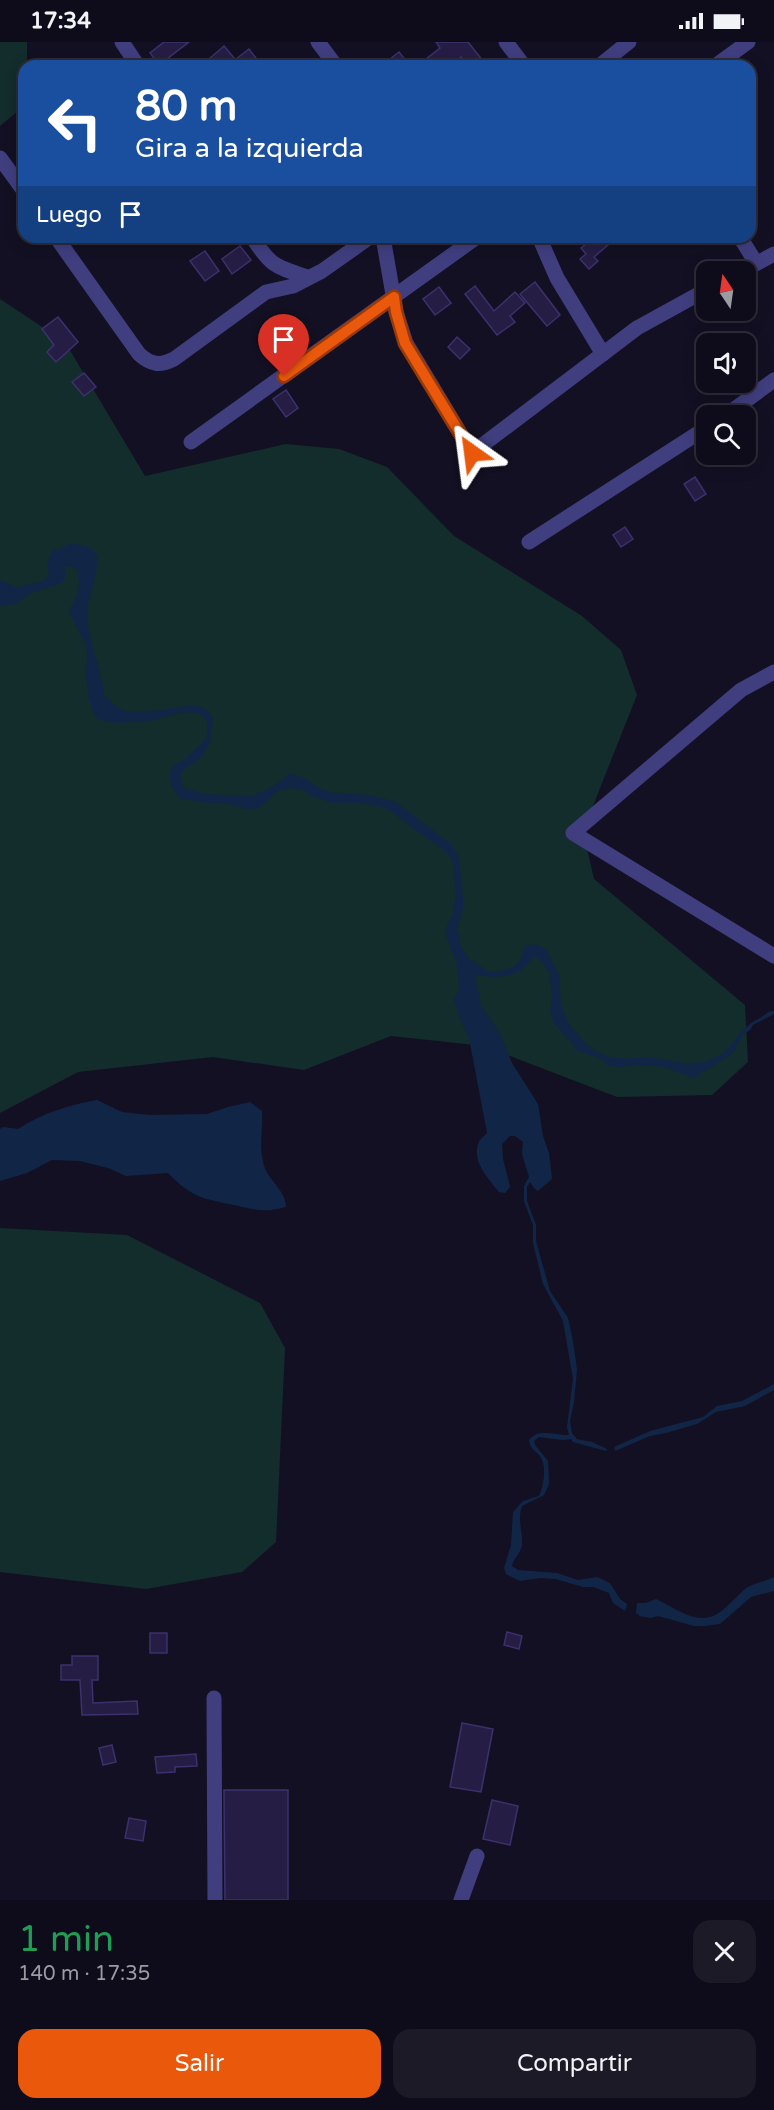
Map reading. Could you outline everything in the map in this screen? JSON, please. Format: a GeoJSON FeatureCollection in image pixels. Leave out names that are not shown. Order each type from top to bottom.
{"type":"FeatureCollection","features":[{"type":"Feature","properties":{"kind":"street"},"geometry":{"type":"LineString","coordinates":[[122,42],[134,60]]}},
{"type":"Feature","properties":{"kind":"street"},"geometry":{"type":"LineString","coordinates":[[318,42],[332,60]]}},
{"type":"Feature","properties":{"kind":"street"},"geometry":{"type":"LineString","coordinates":[[506,42],[520,60]]}},
{"type":"Feature","properties":{"kind":"street"},"geometry":{"type":"LineString","coordinates":[[606,60],[629,42]]}},
{"type":"Feature","properties":{"kind":"street"},"geometry":{"type":"LineString","coordinates":[[723,60],[748,42]]}},
{"type":"Feature","properties":{"kind":"street"},"geometry":{"type":"LineString","coordinates":[[0,158],[18,183]]}},
{"type":"Feature","properties":{"kind":"street"},"geometry":{"type":"LineString","coordinates":[[60,243],[140,354],[147,361],[164,364],[266,292],[293,286],[322,271],[362,243]]}},
{"type":"Feature","properties":{"kind":"street"},"geometry":{"type":"LineString","coordinates":[[256,243],[274,265],[307,277]]}},
{"type":"Feature","properties":{"kind":"street"},"geometry":{"type":"LineString","coordinates":[[384,243],[396,312],[405,343],[472,453],[637,328],[696,296]]}},
{"type":"Feature","properties":{"kind":"street"},"geometry":{"type":"LineString","coordinates":[[191,441],[469,243]]}},
{"type":"Feature","properties":{"kind":"street"},"geometry":{"type":"LineString","coordinates":[[542,243],[557,278],[603,354]]}},
{"type":"Feature","properties":{"kind":"street"},"geometry":{"type":"LineString","coordinates":[[744,243],[754,261]]}},
{"type":"Feature","properties":{"kind":"street"},"geometry":{"type":"LineString","coordinates":[[756,264],[774,254]]}},
{"type":"Feature","properties":{"kind":"street"},"geometry":{"type":"LineString","coordinates":[[740,405],[774,380]]}},
{"type":"Feature","properties":{"kind":"street"},"geometry":{"type":"LineString","coordinates":[[529,542],[696,434]]}},
{"type":"Feature","properties":{"kind":"street"},"geometry":{"type":"LineString","coordinates":[[774,672],[741,690],[573,833],[774,956]]}},
{"type":"Feature","properties":{"kind":"street"},"geometry":{"type":"LineString","coordinates":[[214,1698],[215,1900]]}},
{"type":"Feature","properties":{"kind":"street"},"geometry":{"type":"LineString","coordinates":[[461,1900],[477,1856]]}},
{"type":"Feature","properties":{"kind":"green space"},"geometry":{"type":"Polygon","coordinates":[[[0,42],[27,42],[27,60],[18,60],[18,111],[0,126],[0,42]]]}},
{"type":"Feature","properties":{"kind":"green space"},"geometry":{"type":"Polygon","coordinates":[[[0,299],[65,342],[145,476],[286,444],[339,449],[387,467],[454,536],[582,616],[621,650],[637,695],[583,831],[594,879],[745,1005],[748,1062],[712,1095],[617,1097],[484,1046],[391,1036],[304,1070],[213,1057],[78,1072],[0,1113],[0,299]]]}},
{"type":"Feature","properties":{"kind":"green space"},"geometry":{"type":"Polygon","coordinates":[[[0,1228],[127,1235],[260,1303],[285,1348],[276,1542],[242,1572],[146,1589],[0,1572],[0,1228]]]}},
{"type":"Feature","properties":{"kind":"water"},"geometry":{"type":"Polygon","coordinates":[[[71,544],[88,547],[96,554],[96,575],[87,613],[89,633],[104,695],[117,707],[126,711],[153,711],[196,706],[206,710],[212,716],[210,740],[206,751],[182,773],[184,788],[205,794],[251,796],[269,789],[291,774],[306,779],[329,792],[371,795],[396,802],[451,844],[459,858],[463,908],[457,931],[460,944],[468,958],[489,972],[497,971],[516,964],[525,946],[543,947],[559,975],[561,1001],[566,1018],[591,1048],[609,1057],[703,1062],[721,1054],[750,1024],[774,1011],[774,1014],[753,1025],[744,1034],[732,1054],[694,1078],[664,1067],[634,1065],[619,1068],[607,1065],[601,1059],[577,1050],[554,1023],[550,1013],[552,994],[550,974],[535,956],[524,968],[511,975],[493,977],[475,974],[481,1006],[500,1033],[512,1063],[538,1104],[543,1136],[549,1153],[552,1179],[538,1191],[530,1182],[527,1187],[527,1201],[536,1225],[536,1241],[550,1291],[568,1318],[573,1341],[577,1370],[570,1421],[572,1433],[577,1439],[592,1442],[607,1449],[606,1451],[573,1442],[571,1439],[539,1437],[534,1441],[548,1461],[549,1484],[544,1495],[522,1506],[520,1516],[522,1545],[512,1566],[518,1570],[557,1573],[578,1580],[597,1577],[610,1583],[620,1599],[627,1604],[625,1611],[613,1603],[609,1593],[593,1587],[583,1587],[556,1579],[540,1578],[520,1581],[506,1574],[504,1568],[511,1545],[513,1512],[523,1501],[539,1496],[543,1481],[542,1460],[529,1440],[542,1433],[569,1435],[567,1427],[573,1379],[563,1321],[543,1284],[533,1243],[533,1225],[524,1201],[524,1186],[529,1177],[522,1154],[523,1142],[515,1136],[510,1136],[502,1144],[510,1187],[505,1193],[499,1192],[491,1182],[482,1170],[477,1157],[479,1143],[487,1133],[469,1038],[454,999],[459,991],[457,963],[446,933],[453,913],[456,892],[452,859],[444,850],[382,807],[362,803],[332,803],[308,795],[304,790],[293,788],[279,790],[260,808],[247,809],[226,803],[215,804],[181,799],[171,784],[172,766],[185,759],[206,738],[208,722],[200,713],[182,712],[150,721],[115,723],[98,719],[89,699],[85,671],[88,658],[85,644],[69,611],[79,588],[74,566],[65,567],[65,578],[62,583],[31,593],[13,605],[0,605],[0,580],[17,587],[43,581],[49,575],[47,563],[52,551],[71,544]]]}},
{"type":"Feature","properties":{"kind":"water"},"geometry":{"type":"Polygon","coordinates":[[[97,1100],[122,1112],[149,1115],[207,1114],[250,1102],[262,1111],[263,1162],[268,1174],[283,1195],[286,1207],[260,1210],[213,1201],[184,1188],[168,1173],[126,1176],[108,1168],[80,1161],[52,1160],[27,1173],[0,1181],[0,1129],[3,1127],[18,1129],[56,1110],[97,1100]]]}},
{"type":"Feature","properties":{"kind":"water"},"geometry":{"type":"Polygon","coordinates":[[[774,1384],[774,1390],[745,1406],[716,1412],[697,1424],[650,1436],[615,1451],[614,1447],[650,1431],[703,1417],[717,1406],[742,1401],[774,1384]]]}},
{"type":"Feature","properties":{"kind":"water"},"geometry":{"type":"Polygon","coordinates":[[[774,1577],[774,1591],[751,1597],[720,1624],[694,1626],[658,1616],[650,1618],[640,1616],[636,1613],[637,1603],[646,1603],[656,1599],[689,1616],[706,1618],[724,1609],[747,1588],[774,1577]]]}},
{"type":"Feature","properties":{"kind":"building"},"geometry":{"type":"Polygon","coordinates":[[[164,42],[189,42],[166,60],[155,60],[150,53],[164,42]]]}},
{"type":"Feature","properties":{"kind":"building"},"geometry":{"type":"Polygon","coordinates":[[[436,42],[468,42],[482,60],[463,60],[461,57],[457,60],[425,60],[440,48],[436,42]]]}},
{"type":"Feature","properties":{"kind":"building"},"geometry":{"type":"Polygon","coordinates":[[[224,46],[234,58],[232,60],[209,59],[224,46]]]}},
{"type":"Feature","properties":{"kind":"building"},"geometry":{"type":"Polygon","coordinates":[[[249,49],[257,60],[235,60],[249,49]]]}},
{"type":"Feature","properties":{"kind":"building"},"geometry":{"type":"Polygon","coordinates":[[[399,52],[405,60],[389,60],[399,52]]]}},
{"type":"Feature","properties":{"kind":"building"},"geometry":{"type":"Polygon","coordinates":[[[587,243],[606,243],[608,245],[594,257],[598,261],[589,269],[580,259],[586,254],[581,248],[587,243]]]}},
{"type":"Feature","properties":{"kind":"building"},"geometry":{"type":"Polygon","coordinates":[[[240,246],[251,260],[232,274],[222,259],[240,246]]]}},
{"type":"Feature","properties":{"kind":"building"},"geometry":{"type":"Polygon","coordinates":[[[205,251],[219,271],[205,281],[190,261],[205,251]]]}},
{"type":"Feature","properties":{"kind":"building"},"geometry":{"type":"Polygon","coordinates":[[[535,282],[560,315],[547,326],[520,294],[535,282]]]}},
{"type":"Feature","properties":{"kind":"building"},"geometry":{"type":"Polygon","coordinates":[[[475,286],[494,311],[515,292],[525,303],[510,316],[515,322],[497,335],[465,294],[475,286]]]}},
{"type":"Feature","properties":{"kind":"building"},"geometry":{"type":"Polygon","coordinates":[[[439,287],[451,303],[435,315],[423,299],[439,287]]]}},
{"type":"Feature","properties":{"kind":"building"},"geometry":{"type":"Polygon","coordinates":[[[58,317],[78,342],[56,362],[47,352],[54,345],[42,329],[58,317]]]}},
{"type":"Feature","properties":{"kind":"building"},"geometry":{"type":"Polygon","coordinates":[[[457,337],[470,349],[460,359],[448,347],[457,337]]]}},
{"type":"Feature","properties":{"kind":"building"},"geometry":{"type":"Polygon","coordinates":[[[84,373],[96,387],[84,396],[72,382],[84,373]]]}},
{"type":"Feature","properties":{"kind":"building"},"geometry":{"type":"Polygon","coordinates":[[[286,390],[298,408],[286,417],[273,399],[286,390]]]}},
{"type":"Feature","properties":{"kind":"building"},"geometry":{"type":"Polygon","coordinates":[[[695,477],[706,494],[695,501],[684,484],[695,477]]]}},
{"type":"Feature","properties":{"kind":"building"},"geometry":{"type":"Polygon","coordinates":[[[625,527],[633,539],[621,547],[613,535],[625,527]]]}},
{"type":"Feature","properties":{"kind":"building"},"geometry":{"type":"Polygon","coordinates":[[[507,1632],[522,1636],[519,1649],[504,1645],[507,1632]]]}},
{"type":"Feature","properties":{"kind":"building"},"geometry":{"type":"Polygon","coordinates":[[[150,1633],[167,1633],[167,1653],[150,1653],[150,1633]]]}},
{"type":"Feature","properties":{"kind":"building"},"geometry":{"type":"Polygon","coordinates":[[[72,1656],[98,1656],[98,1680],[92,1680],[93,1703],[137,1701],[138,1714],[82,1715],[80,1680],[61,1680],[61,1665],[72,1665],[72,1656]]]}},
{"type":"Feature","properties":{"kind":"building"},"geometry":{"type":"Polygon","coordinates":[[[462,1723],[493,1729],[481,1792],[450,1787],[462,1723]]]}},
{"type":"Feature","properties":{"kind":"building"},"geometry":{"type":"Polygon","coordinates":[[[112,1745],[116,1762],[103,1765],[99,1748],[112,1745]]]}},
{"type":"Feature","properties":{"kind":"building"},"geometry":{"type":"Polygon","coordinates":[[[196,1754],[197,1766],[175,1767],[175,1772],[157,1773],[155,1757],[196,1754]]]}},
{"type":"Feature","properties":{"kind":"building"},"geometry":{"type":"Polygon","coordinates":[[[224,1790],[288,1790],[288,1900],[225,1900],[224,1790]]]}},
{"type":"Feature","properties":{"kind":"building"},"geometry":{"type":"Polygon","coordinates":[[[492,1800],[518,1806],[510,1845],[483,1839],[492,1800]]]}},
{"type":"Feature","properties":{"kind":"building"},"geometry":{"type":"Polygon","coordinates":[[[129,1818],[146,1821],[143,1841],[125,1838],[129,1818]]]}},
{"type":"Feature","properties":{"kind":"route"},"geometry":{"type":"LineString","coordinates":[[284,376],[394,297],[405,343],[472,453]]}}]}
